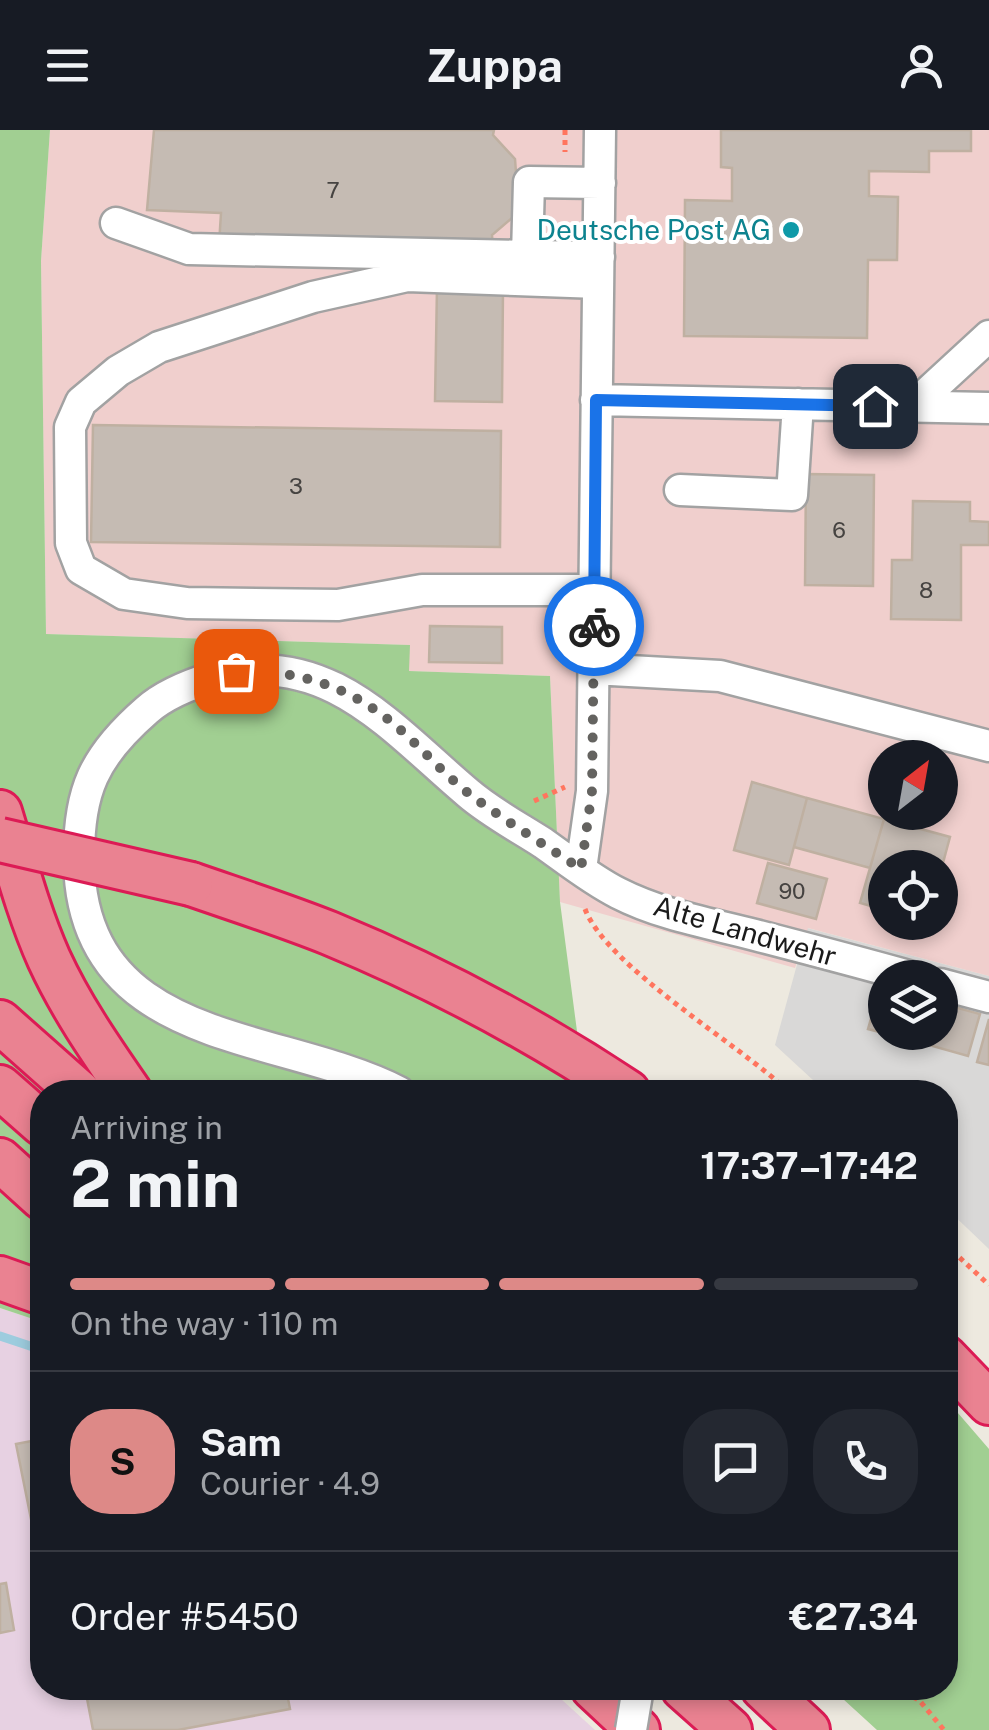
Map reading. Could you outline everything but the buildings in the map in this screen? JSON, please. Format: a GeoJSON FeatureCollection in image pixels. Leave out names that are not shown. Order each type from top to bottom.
{"type":"FeatureCollection","features":[{"type":"Feature","properties":{"kind":"highway"},"geometry":{"type":"LineString","coordinates":[[0,812],[25,897],[50,961],[90,1035],[122,1080]]}},
{"type":"Feature","properties":{"kind":"highway"},"geometry":{"type":"LineString","coordinates":[[0,840],[191,884],[328,933],[435,982],[609,1080]]}},
{"type":"Feature","properties":{"kind":"highway"},"geometry":{"type":"LineString","coordinates":[[0,1022],[65,1080]]}},
{"type":"Feature","properties":{"kind":"highway"},"geometry":{"type":"LineString","coordinates":[[0,1087],[30,1113]]}},
{"type":"Feature","properties":{"kind":"highway"},"geometry":{"type":"LineString","coordinates":[[0,1160],[30,1187]]}},
{"type":"Feature","properties":{"kind":"highway"},"geometry":{"type":"LineString","coordinates":[[0,1278],[30,1289]]}},
{"type":"Feature","properties":{"kind":"highway"},"geometry":{"type":"LineString","coordinates":[[958,1371],[989,1403]]}},
{"type":"Feature","properties":{"kind":"highway"},"geometry":{"type":"LineString","coordinates":[[606,1700],[638,1730]]}},
{"type":"Feature","properties":{"kind":"highway"},"geometry":{"type":"LineString","coordinates":[[697,1700],[730,1730]]}},
{"type":"Feature","properties":{"kind":"highway"},"geometry":{"type":"LineString","coordinates":[[775,1700],[808,1730]]}},
{"type":"Feature","properties":{"kind":"street"},"geometry":{"type":"LineString","coordinates":[[581,869],[592,791],[600,130]]}},
{"type":"Feature","properties":{"kind":"street"},"geometry":{"type":"LineString","coordinates":[[527,256],[529,182],[600,183]]}},
{"type":"Feature","properties":{"kind":"street"},"geometry":{"type":"LineString","coordinates":[[116,222],[189,250],[527,256],[598,270]]}},
{"type":"Feature","properties":{"kind":"street"},"geometry":{"type":"LineString","coordinates":[[594,590],[422,590],[338,604],[187,604],[124,594],[80,569],[70,543],[70,427],[81,402],[118,371],[159,346],[312,296],[407,276],[598,270]]}},
{"type":"Feature","properties":{"kind":"street"},"geometry":{"type":"LineString","coordinates":[[913,406],[989,336]]}},
{"type":"Feature","properties":{"kind":"street"},"geometry":{"type":"LineString","coordinates":[[596,400],[989,408]]}},
{"type":"Feature","properties":{"kind":"street"},"geometry":{"type":"LineString","coordinates":[[680,490],[792,495],[798,404]]}},
{"type":"Feature","properties":{"kind":"street"},"geometry":{"type":"LineString","coordinates":[[593,670],[720,676],[989,746]]}},
{"type":"Feature","properties":{"kind":"street","name":"Alte Landwehr"},"geometry":{"type":"LineString","coordinates":[[366,1080],[185,1020],[146,997],[114,967],[91,930],[80,892],[79,822],[98,762],[120,734],[153,704],[195,683],[236,671],[274,671],[318,680],[356,698],[400,730],[470,795],[618,893],[684,918],[868,966]]}},
{"type":"Feature","properties":{"kind":"street"},"geometry":{"type":"LineString","coordinates":[[958,989],[989,997]]}},
{"type":"Feature","properties":{"kind":"street"},"geometry":{"type":"LineString","coordinates":[[631,1730],[636,1700]]}},
{"type":"Feature","properties":{"kind":"path"},"geometry":{"type":"LineString","coordinates":[[565,130],[565,183]]}},
{"type":"Feature","properties":{"kind":"path"},"geometry":{"type":"LineString","coordinates":[[525,805],[566,787]]}},
{"type":"Feature","properties":{"kind":"path"},"geometry":{"type":"LineString","coordinates":[[581,869],[585,910],[593,928],[646,978],[776,1080]]}},
{"type":"Feature","properties":{"kind":"path"},"geometry":{"type":"LineString","coordinates":[[958,1256],[989,1285]]}},
{"type":"Feature","properties":{"kind":"path"},"geometry":{"type":"LineString","coordinates":[[918,1700],[944,1730]]}},
{"type":"Feature","properties":{"kind":"shaded area"},"geometry":{"type":"Polygon","coordinates":[[[50,130],[989,130],[989,976],[958,968],[958,960],[929,960],[808,928],[795,968],[560,902],[550,676],[408,671],[409,645],[46,634],[41,261],[50,130]]]}},
{"type":"Feature","properties":{"kind":"shaded area"},"geometry":{"type":"Polygon","coordinates":[[[807,928],[928,960],[868,960],[868,1050],[958,1050],[958,968],[989,976],[989,1249],[958,1219],[958,1080],[813,1080],[775,1045],[807,928]]]}},
{"type":"Feature","properties":{"kind":"shaded area"},"geometry":{"type":"Polygon","coordinates":[[[0,1308],[30,1318],[30,1700],[562,1700],[595,1730],[0,1730],[0,1308]]]}},
{"type":"Feature","properties":{"kind":"green space"},"geometry":{"type":"Polygon","coordinates":[[[0,130],[50,130],[41,261],[46,634],[410,645],[409,671],[550,676],[560,902],[583,1080],[30,1080],[30,1318],[0,1308],[0,130]]]}},
{"type":"Feature","properties":{"kind":"green space"},"geometry":{"type":"Polygon","coordinates":[[[958,1413],[989,1449],[989,1730],[877,1730],[844,1700],[958,1700],[958,1413]]]}},
{"type":"Feature","properties":{"kind":"waterway"},"geometry":{"type":"LineString","coordinates":[[0,1336],[30,1346]]}},
{"type":"Feature","properties":{"kind":"way so far"},"geometry":{"type":"LineString","coordinates":[[236,671],[274,671],[318,680],[356,698],[400,730],[470,795],[581,869],[592,791],[594,626]]}},
{"type":"Feature","properties":{"kind":"place","name":"Deutsche Post AG"},"geometry":{"type":"Point","coordinates":[791,230]}},
{"type":"Feature","properties":{"kind":"route"},"geometry":{"type":"LineString","coordinates":[[594,626],[596,400],[875,406]]}}]}
